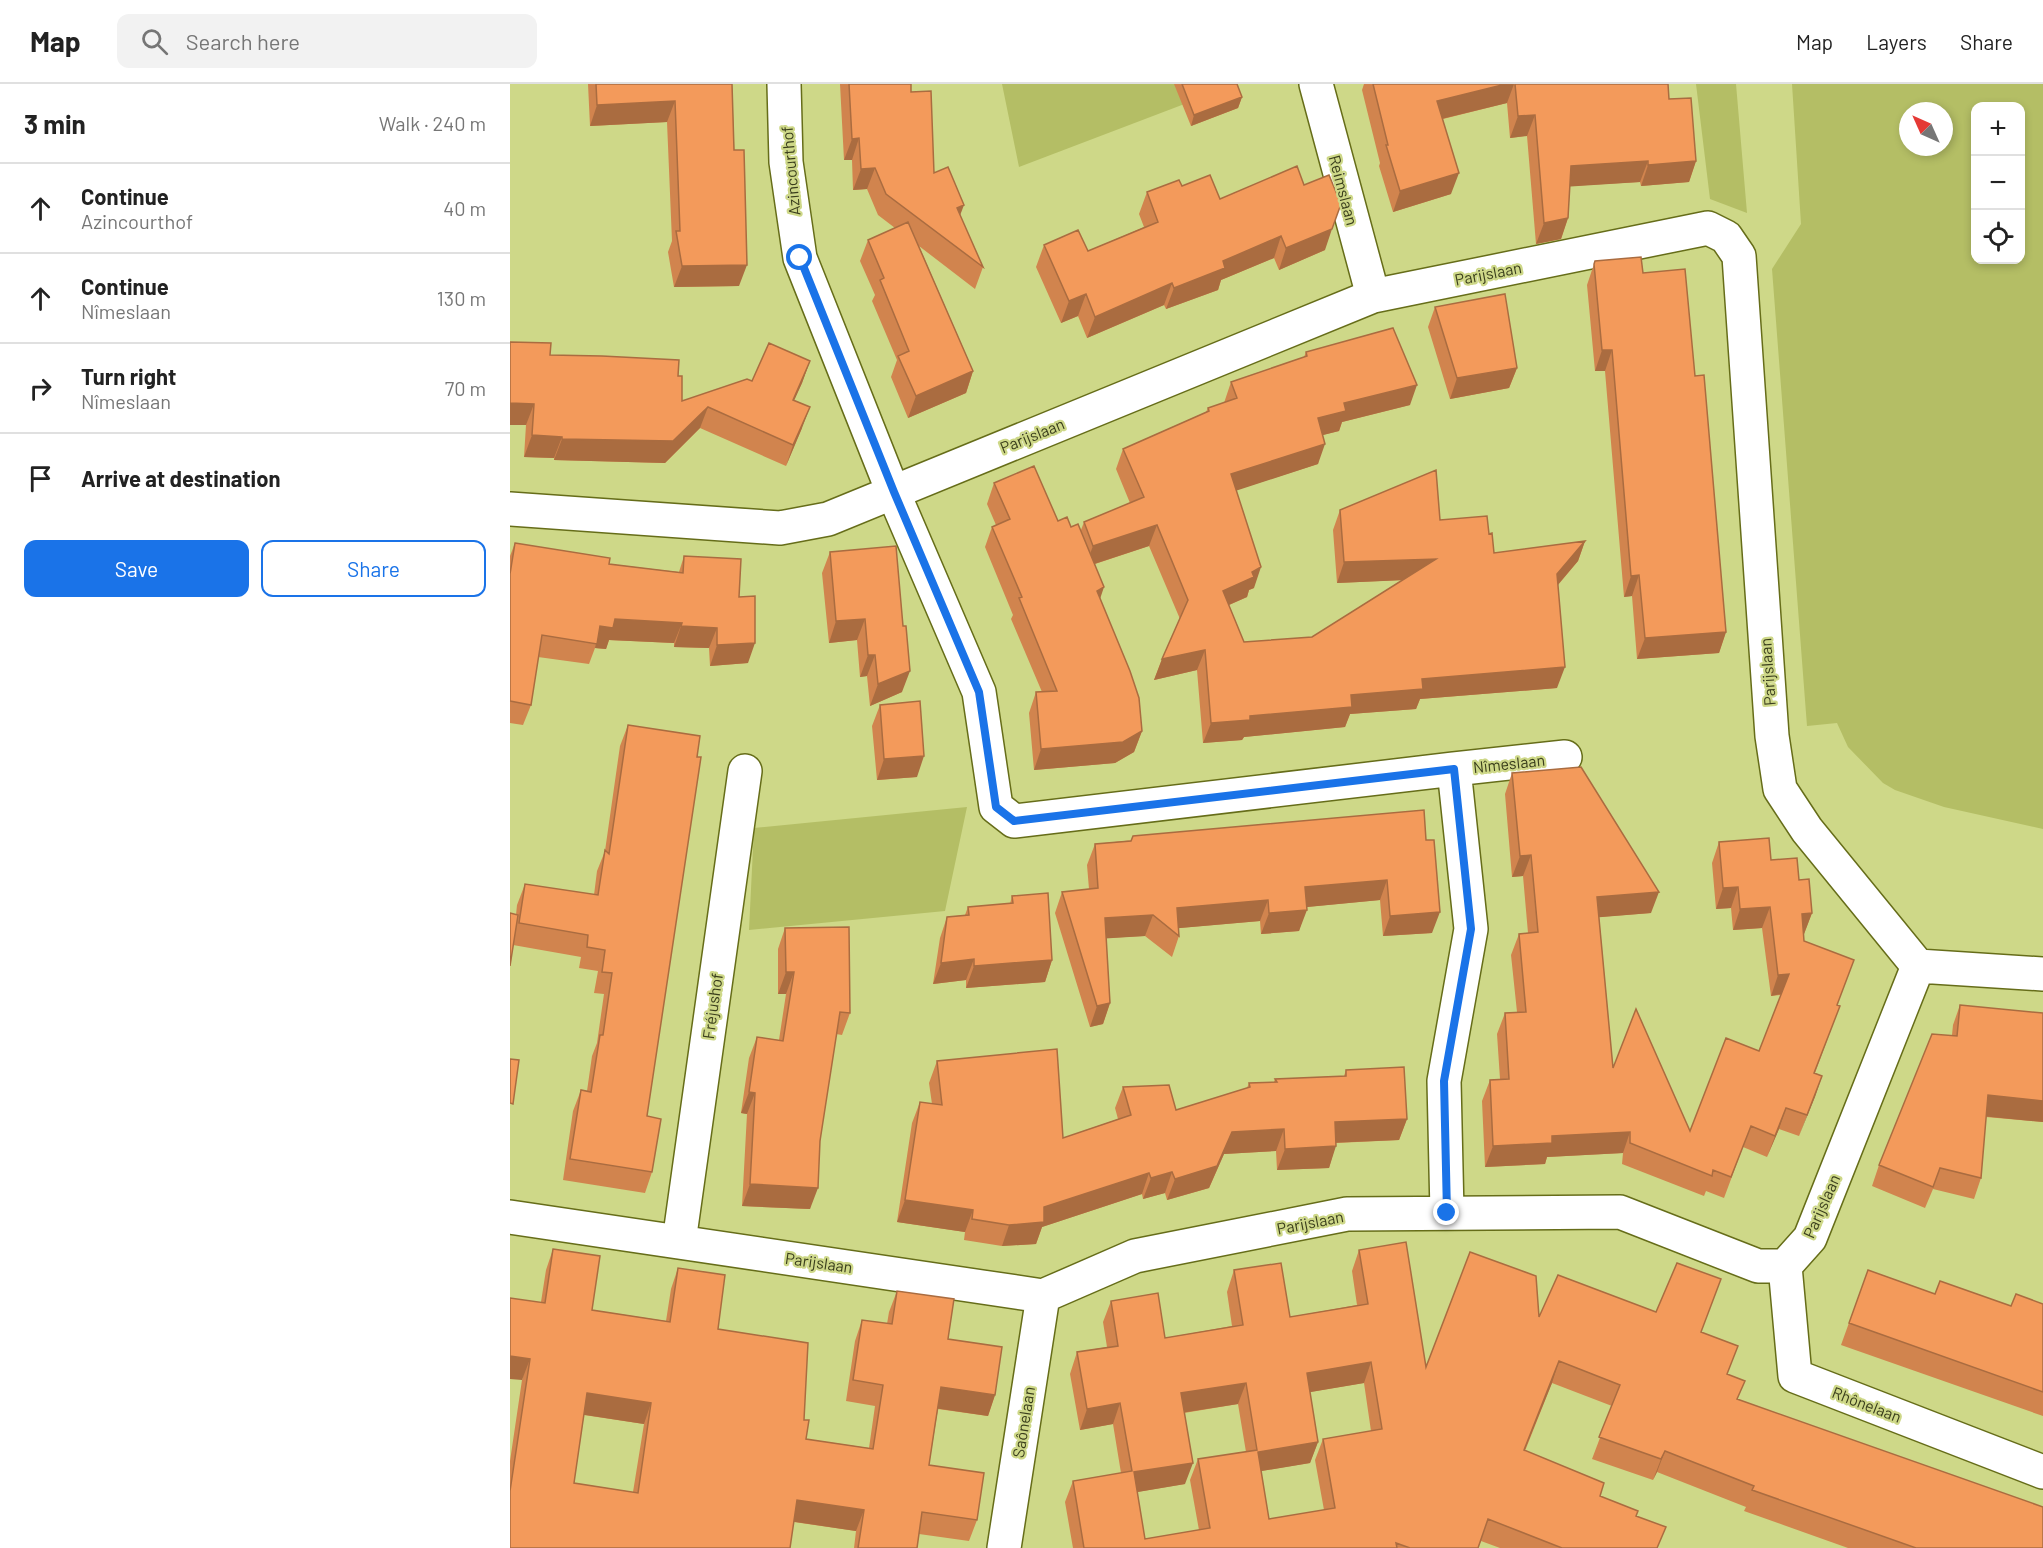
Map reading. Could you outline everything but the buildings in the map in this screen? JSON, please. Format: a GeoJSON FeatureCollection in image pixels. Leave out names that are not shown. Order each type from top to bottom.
{"type":"FeatureCollection","features":[{"type":"Feature","properties":{"kind":"street","name":"Azincourthof"},"geometry":{"type":"LineString","coordinates":[[784,84],[786,162],[800,258],[894,492]]}},
{"type":"Feature","properties":{"kind":"street","name":"Reimslaan"},"geometry":{"type":"LineString","coordinates":[[1316,84],[1373,296]]}},
{"type":"Feature","properties":{"kind":"street","name":"Parijslaan"},"geometry":{"type":"LineString","coordinates":[[510,509],[780,528],[828,519],[1373,296],[1708,228],[1725,237],[1739,255],[1772,736],[1780,789],[1807,830],[1918,966],[1810,1238],[1785,1266],[1758,1266],[1620,1212],[1347,1214],[1136,1256],[1043,1296],[510,1217]]}},
{"type":"Feature","properties":{"kind":"street","name":"Nîmeslaan"},"geometry":{"type":"LineString","coordinates":[[894,492],[979,692],[996,807],[1014,821],[1565,757]]}},
{"type":"Feature","properties":{"kind":"street","name":"Nîmeslaan"},"geometry":{"type":"LineString","coordinates":[[1447,1213],[1444,1081],[1471,929],[1454,769]]}},
{"type":"Feature","properties":{"kind":"street","name":"Fréjushof"},"geometry":{"type":"LineString","coordinates":[[679,1242],[745,771]]}},
{"type":"Feature","properties":{"kind":"street"},"geometry":{"type":"LineString","coordinates":[[1918,966],[2043,974]]}},
{"type":"Feature","properties":{"kind":"street","name":"Rhônelaan"},"geometry":{"type":"LineString","coordinates":[[1785,1266],[1795,1376],[2043,1472]]}},
{"type":"Feature","properties":{"kind":"street","name":"Saônelaan"},"geometry":{"type":"LineString","coordinates":[[1004,1548],[1043,1296]]}},
{"type":"Feature","properties":{"kind":"green space"},"geometry":{"type":"Polygon","coordinates":[[[1002,84],[1237,84],[1019,167],[1002,84]]]}},
{"type":"Feature","properties":{"kind":"green space"},"geometry":{"type":"Polygon","coordinates":[[[1696,84],[1736,84],[1747,213],[1710,199],[1696,84]]]}},
{"type":"Feature","properties":{"kind":"green space"},"geometry":{"type":"Polygon","coordinates":[[[1792,84],[2043,84],[2043,829],[1944,807],[1895,790],[1883,783],[1848,747],[1837,723],[1807,726],[1772,269],[1801,224],[1792,84]]]}},
{"type":"Feature","properties":{"kind":"green space"},"geometry":{"type":"Polygon","coordinates":[[[967,807],[945,911],[749,930],[754,828],[967,807]]]}},
{"type":"Feature","properties":{"kind":"route"},"geometry":{"type":"LineString","coordinates":[[800,258],[894,492],[979,692],[996,807],[1014,821],[1454,769],[1471,929],[1444,1081],[1447,1213]]}}]}
